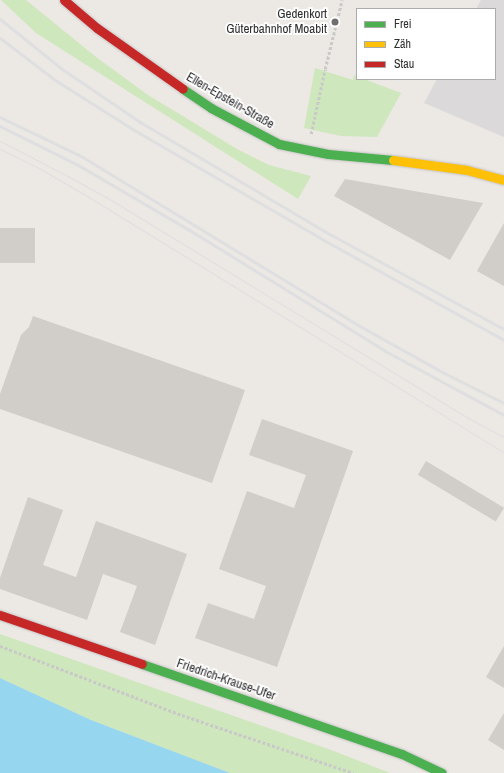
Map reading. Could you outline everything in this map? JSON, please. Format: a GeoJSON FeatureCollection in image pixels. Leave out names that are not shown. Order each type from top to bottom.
{"type":"FeatureCollection","features":[{"type":"Feature","properties":{"kind":"main road","name":"Ellen-Epstein-Straße"},"geometry":{"type":"LineString","coordinates":[[64,0],[97,28],[154,70],[211,108],[279,144],[328,154],[428,164],[467,170],[504,180]]}},
{"type":"Feature","properties":{"kind":"main road","name":"Friedrich-Krause-Ufer"},"geometry":{"type":"LineString","coordinates":[[0,615],[402,754],[442,773]]}},
{"type":"Feature","properties":{"kind":"path"},"geometry":{"type":"LineString","coordinates":[[311,134],[342,0]]}},
{"type":"Feature","properties":{"kind":"path"},"geometry":{"type":"LineString","coordinates":[[0,646],[182,715],[353,773]]}},
{"type":"Feature","properties":{"kind":"shaded area"},"geometry":{"type":"Polygon","coordinates":[[[481,0],[504,0],[504,137],[424,103],[436,80],[496,80],[496,8],[477,8],[481,0]]]}},
{"type":"Feature","properties":{"kind":"green space"},"geometry":{"type":"Polygon","coordinates":[[[1,0],[26,0],[96,57],[148,95],[237,149],[269,165],[311,176],[298,199],[36,33],[1,0]]]}},
{"type":"Feature","properties":{"kind":"green space"},"geometry":{"type":"Polygon","coordinates":[[[315,68],[353,80],[354,75],[356,76],[356,80],[367,80],[401,93],[377,137],[341,136],[304,128],[315,68]]]}},
{"type":"Feature","properties":{"kind":"green space"},"geometry":{"type":"Polygon","coordinates":[[[0,634],[331,750],[390,773],[230,773],[91,720],[0,678],[0,634]]]}},
{"type":"Feature","properties":{"kind":"water"},"geometry":{"type":"Polygon","coordinates":[[[0,678],[91,720],[230,773],[0,773],[0,678]]]}},
{"type":"Feature","properties":{"kind":"building"},"geometry":{"type":"Polygon","coordinates":[[[345,179],[483,203],[450,260],[334,196],[345,179]]]}},
{"type":"Feature","properties":{"kind":"building"},"geometry":{"type":"Polygon","coordinates":[[[504,223],[504,286],[477,271],[504,223]]]}},
{"type":"Feature","properties":{"kind":"building"},"geometry":{"type":"Polygon","coordinates":[[[0,228],[35,228],[35,263],[0,263],[0,228]]]}},
{"type":"Feature","properties":{"kind":"building"},"geometry":{"type":"Polygon","coordinates":[[[33,316],[245,390],[212,483],[0,409],[0,394],[21,335],[29,327],[33,316]]]}},
{"type":"Feature","properties":{"kind":"building"},"geometry":{"type":"Polygon","coordinates":[[[262,419],[353,451],[277,667],[195,638],[208,603],[254,619],[266,586],[219,569],[247,491],[294,508],[306,475],[249,455],[262,419]]]}},
{"type":"Feature","properties":{"kind":"building"},"geometry":{"type":"Polygon","coordinates":[[[426,461],[504,508],[496,522],[418,475],[426,461]]]}},
{"type":"Feature","properties":{"kind":"building"},"geometry":{"type":"Polygon","coordinates":[[[28,497],[63,510],[43,565],[76,577],[96,521],[187,554],[155,645],[120,632],[137,586],[103,574],[87,620],[0,589],[0,578],[28,497]]]}},
{"type":"Feature","properties":{"kind":"building"},"geometry":{"type":"Polygon","coordinates":[[[504,646],[504,688],[486,677],[504,646]]]}},
{"type":"Feature","properties":{"kind":"building"},"geometry":{"type":"Polygon","coordinates":[[[504,713],[504,750],[488,740],[504,713]]]}},
{"type":"Feature","properties":{"kind":"tram line"},"geometry":{"type":"LineString","coordinates":[[0,141],[111,200],[468,418],[504,437]]}},
{"type":"Feature","properties":{"kind":"tram line"},"geometry":{"type":"LineString","coordinates":[[0,149],[39,168],[87,196],[504,453]]}},
{"type":"Feature","properties":{"kind":"railway"},"geometry":{"type":"LineString","coordinates":[[0,19],[62,69],[140,122],[324,231],[504,329]]}},
{"type":"Feature","properties":{"kind":"railway"},"geometry":{"type":"LineString","coordinates":[[0,38],[55,80],[134,130],[320,238],[504,340]]}},
{"type":"Feature","properties":{"kind":"railway"},"geometry":{"type":"LineString","coordinates":[[0,117],[81,156],[356,324],[444,373],[504,403]]}},
{"type":"Feature","properties":{"kind":"railway"},"geometry":{"type":"LineString","coordinates":[[0,126],[78,165],[191,231],[385,351],[504,415]]}},
{"type":"Feature","properties":{"kind":"traffic: fast"},"geometry":{"type":"LineString","coordinates":[[183,89],[211,108],[279,144],[328,154],[393,160]]}},
{"type":"Feature","properties":{"kind":"traffic: fast"},"geometry":{"type":"LineString","coordinates":[[142,664],[402,754],[442,773]]}},
{"type":"Feature","properties":{"kind":"traffic: slow"},"geometry":{"type":"LineString","coordinates":[[393,160],[467,170],[504,180]]}},
{"type":"Feature","properties":{"kind":"traffic: jam"},"geometry":{"type":"LineString","coordinates":[[64,0],[97,28],[183,89]]}},
{"type":"Feature","properties":{"kind":"traffic: jam"},"geometry":{"type":"LineString","coordinates":[[0,615],[142,664]]}},
{"type":"Feature","properties":{"kind":"place","name":"Gedenkort Güterbahnhof Moabit"},"geometry":{"type":"Point","coordinates":[335,22]}}]}
